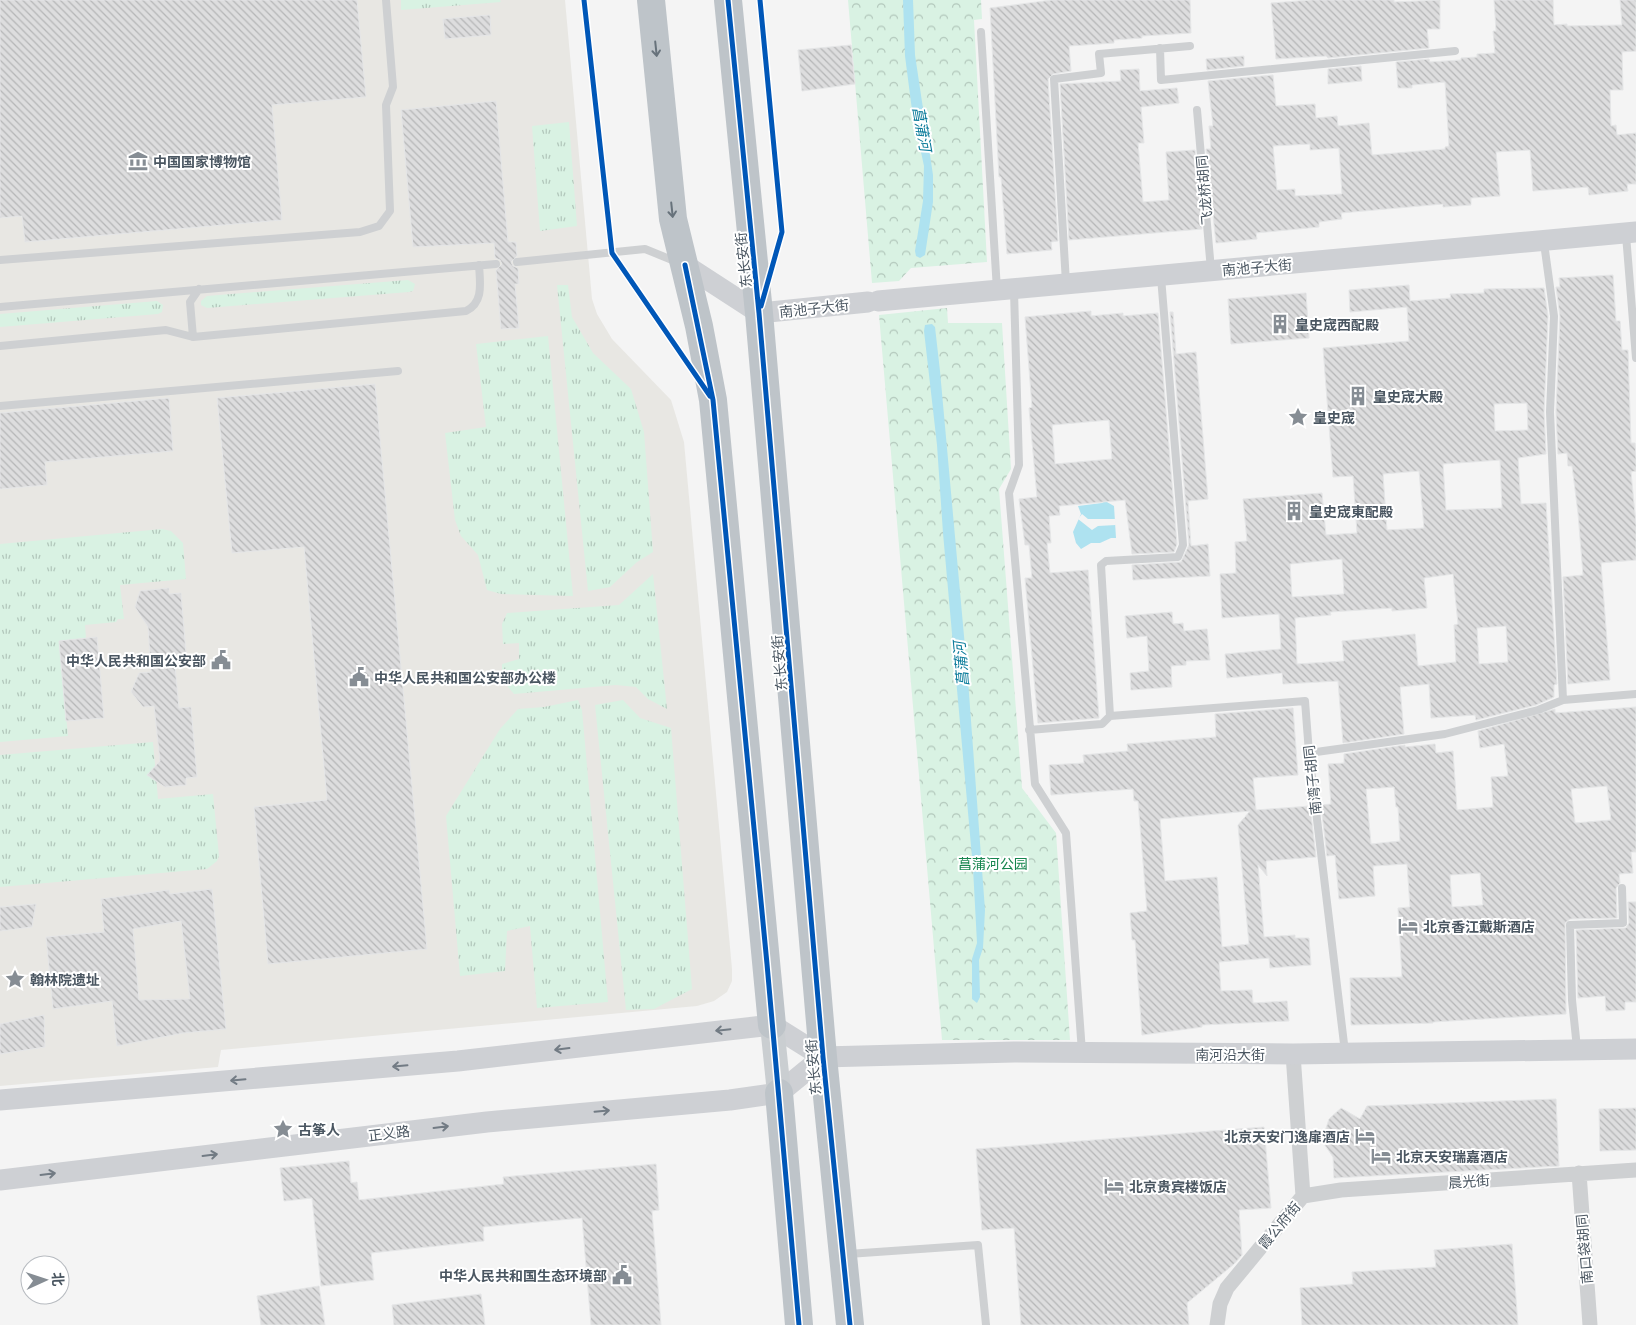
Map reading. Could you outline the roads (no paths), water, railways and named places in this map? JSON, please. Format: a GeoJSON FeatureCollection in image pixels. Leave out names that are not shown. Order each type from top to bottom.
{"type":"FeatureCollection","features":[{"type":"Feature","properties":{"kind":"highway"},"geometry":{"type":"LineString","coordinates":[[651,0],[673,219],[685,265],[713,400],[772,1025]]}},
{"type":"Feature","properties":{"kind":"highway","name":"东长安街"},"geometry":{"type":"LineString","coordinates":[[728,0],[759,313],[823,1057],[850,1325]]}},
{"type":"Feature","properties":{"kind":"highway"},"geometry":{"type":"LineString","coordinates":[[779,1093],[799,1325]]}},
{"type":"Feature","properties":{"kind":"main road"},"geometry":{"type":"LineString","coordinates":[[772,1025],[779,1093]]}},
{"type":"Feature","properties":{"kind":"street","name":"南池子大街"},"geometry":{"type":"LineString","coordinates":[[759,313],[1631,233]]}},
{"type":"Feature","properties":{"kind":"street"},"geometry":{"type":"LineString","coordinates":[[685,265],[759,313]]}},
{"type":"Feature","properties":{"kind":"street"},"geometry":{"type":"LineString","coordinates":[[0,1100],[458,1061],[772,1025],[823,1057],[779,1093]]}},
{"type":"Feature","properties":{"kind":"street","name":"南河沿大街"},"geometry":{"type":"LineString","coordinates":[[823,1057],[1082,1053],[1293,1054],[1636,1048]]}},
{"type":"Feature","properties":{"kind":"street","name":"霞公府街"},"geometry":{"type":"LineString","coordinates":[[1217,1325],[1220,1304],[1227,1288],[1303,1196],[1293,1054]]}},
{"type":"Feature","properties":{"kind":"street","name":"正义路"},"geometry":{"type":"LineString","coordinates":[[0,1180],[487,1122],[730,1100],[779,1093]]}},
{"type":"Feature","properties":{"kind":"street","name":"晨光街"},"geometry":{"type":"LineString","coordinates":[[1303,1196],[1342,1190],[1636,1170]]}},
{"type":"Feature","properties":{"kind":"street","name":"南口袋胡同"},"geometry":{"type":"LineString","coordinates":[[1579,1173],[1590,1325]]}},
{"type":"Feature","properties":{"kind":"lane"},"geometry":{"type":"LineString","coordinates":[[0,260],[360,232],[379,226],[390,211],[386,105],[393,87],[386,0]]}},
{"type":"Feature","properties":{"kind":"lane"},"geometry":{"type":"LineString","coordinates":[[981,32],[1019,465],[1009,493],[1029,730],[1035,784],[1066,833],[1082,1053]]}},
{"type":"Feature","properties":{"kind":"lane"},"geometry":{"type":"LineString","coordinates":[[1066,284],[1054,79],[1101,73],[1098,54],[1190,46]]}},
{"type":"Feature","properties":{"kind":"lane"},"geometry":{"type":"LineString","coordinates":[[1160,48],[1161,80],[1455,51]]}},
{"type":"Feature","properties":{"kind":"lane","name":"飞龙桥胡同"},"geometry":{"type":"LineString","coordinates":[[1197,110],[1211,271]]}},
{"type":"Feature","properties":{"kind":"lane"},"geometry":{"type":"LineString","coordinates":[[1631,233],[1636,358]]}},
{"type":"Feature","properties":{"kind":"lane"},"geometry":{"type":"LineString","coordinates":[[1544,241],[1554,316],[1550,412],[1563,700]]}},
{"type":"Feature","properties":{"kind":"lane"},"geometry":{"type":"LineString","coordinates":[[517,262],[645,250],[685,265]]}},
{"type":"Feature","properties":{"kind":"lane"},"geometry":{"type":"LineString","coordinates":[[0,307],[496,264]]}},
{"type":"Feature","properties":{"kind":"lane"},"geometry":{"type":"LineString","coordinates":[[0,346],[166,330],[193,336],[466,312],[477,301],[480,294],[480,265]]}},
{"type":"Feature","properties":{"kind":"lane"},"geometry":{"type":"LineString","coordinates":[[1029,730],[1102,724],[1110,716],[1101,565],[1106,561],[1178,557],[1183,545],[1161,276]]}},
{"type":"Feature","properties":{"kind":"lane"},"geometry":{"type":"LineString","coordinates":[[193,336],[190,302],[198,289]]}},
{"type":"Feature","properties":{"kind":"lane"},"geometry":{"type":"LineString","coordinates":[[0,406],[398,370]]}},
{"type":"Feature","properties":{"kind":"lane"},"geometry":{"type":"LineString","coordinates":[[1309,753],[1445,734],[1538,710],[1563,700],[1636,694]]}},
{"type":"Feature","properties":{"kind":"lane","name":"南湾子胡同"},"geometry":{"type":"LineString","coordinates":[[1110,716],[1305,701],[1309,753],[1345,1052]]}},
{"type":"Feature","properties":{"kind":"lane"},"geometry":{"type":"LineString","coordinates":[[1577,1050],[1572,1000],[1570,926],[1622,923],[1622,888]]}},
{"type":"Feature","properties":{"kind":"lane"},"geometry":{"type":"LineString","coordinates":[[844,1254],[978,1245],[986,1325]]}},
{"type":"Feature","properties":{"kind":"water","name":"菖蒲河"},"geometry":{"type":"Polygon","coordinates":[[[903,0],[913,0],[915,55],[933,175],[933,202],[925,255],[920,258],[916,256],[915,251],[923,201],[924,166],[912,110],[905,56],[903,0]]]}},
{"type":"Feature","properties":{"kind":"water","name":"菖蒲河"},"geometry":{"type":"Polygon","coordinates":[[[932,324],[935,327],[940,371],[968,680],[985,910],[983,948],[979,960],[980,997],[977,1003],[972,999],[972,959],[977,943],[973,868],[937,445],[924,331],[925,325],[932,324]]]}},
{"type":"Feature","properties":{"kind":"water"},"geometry":{"type":"Polygon","coordinates":[[[1105,501],[1114,506],[1116,538],[1100,543],[1091,543],[1081,549],[1076,543],[1073,532],[1081,514],[1078,506],[1105,501]]]}},
{"type":"Feature","properties":{"kind":"place","name":"中国国家博物馆"},"geometry":{"type":"Point","coordinates":[138,161]}},
{"type":"Feature","properties":{"kind":"place","name":"皇史宬西配殿"},"geometry":{"type":"Point","coordinates":[1280,324]}},
{"type":"Feature","properties":{"kind":"place","name":"皇史宬大殿"},"geometry":{"type":"Point","coordinates":[1358,396]}},
{"type":"Feature","properties":{"kind":"place","name":"皇史宬"},"geometry":{"type":"Point","coordinates":[1298,417]}},
{"type":"Feature","properties":{"kind":"place","name":"皇史宬東配殿"},"geometry":{"type":"Point","coordinates":[1294,511]}},
{"type":"Feature","properties":{"kind":"place","name":"中华人民共和国公安部"},"geometry":{"type":"Point","coordinates":[221,660]}},
{"type":"Feature","properties":{"kind":"place","name":"中华人民共和国公安部办公楼"},"geometry":{"type":"Point","coordinates":[359,677]}},
{"type":"Feature","properties":{"kind":"place","name":"北京香江戴斯酒店"},"geometry":{"type":"Point","coordinates":[1408,926]}},
{"type":"Feature","properties":{"kind":"place","name":"翰林院遗址"},"geometry":{"type":"Point","coordinates":[15,979]}},
{"type":"Feature","properties":{"kind":"place","name":"古筝人"},"geometry":{"type":"Point","coordinates":[283,1129]}},
{"type":"Feature","properties":{"kind":"place","name":"北京天安门逸扉酒店"},"geometry":{"type":"Point","coordinates":[1365,1136]}},
{"type":"Feature","properties":{"kind":"place","name":"北京天安瑞嘉酒店"},"geometry":{"type":"Point","coordinates":[1381,1156]}},
{"type":"Feature","properties":{"kind":"place","name":"北京贵宾楼饭店"},"geometry":{"type":"Point","coordinates":[1114,1186]}},
{"type":"Feature","properties":{"kind":"place","name":"中华人民共和国生态环境部"},"geometry":{"type":"Point","coordinates":[622,1275]}},
{"type":"Feature","properties":{"kind":"park label","name":"菖蒲河公园"},"geometry":{"type":"Point","coordinates":[993,863]}}]}
